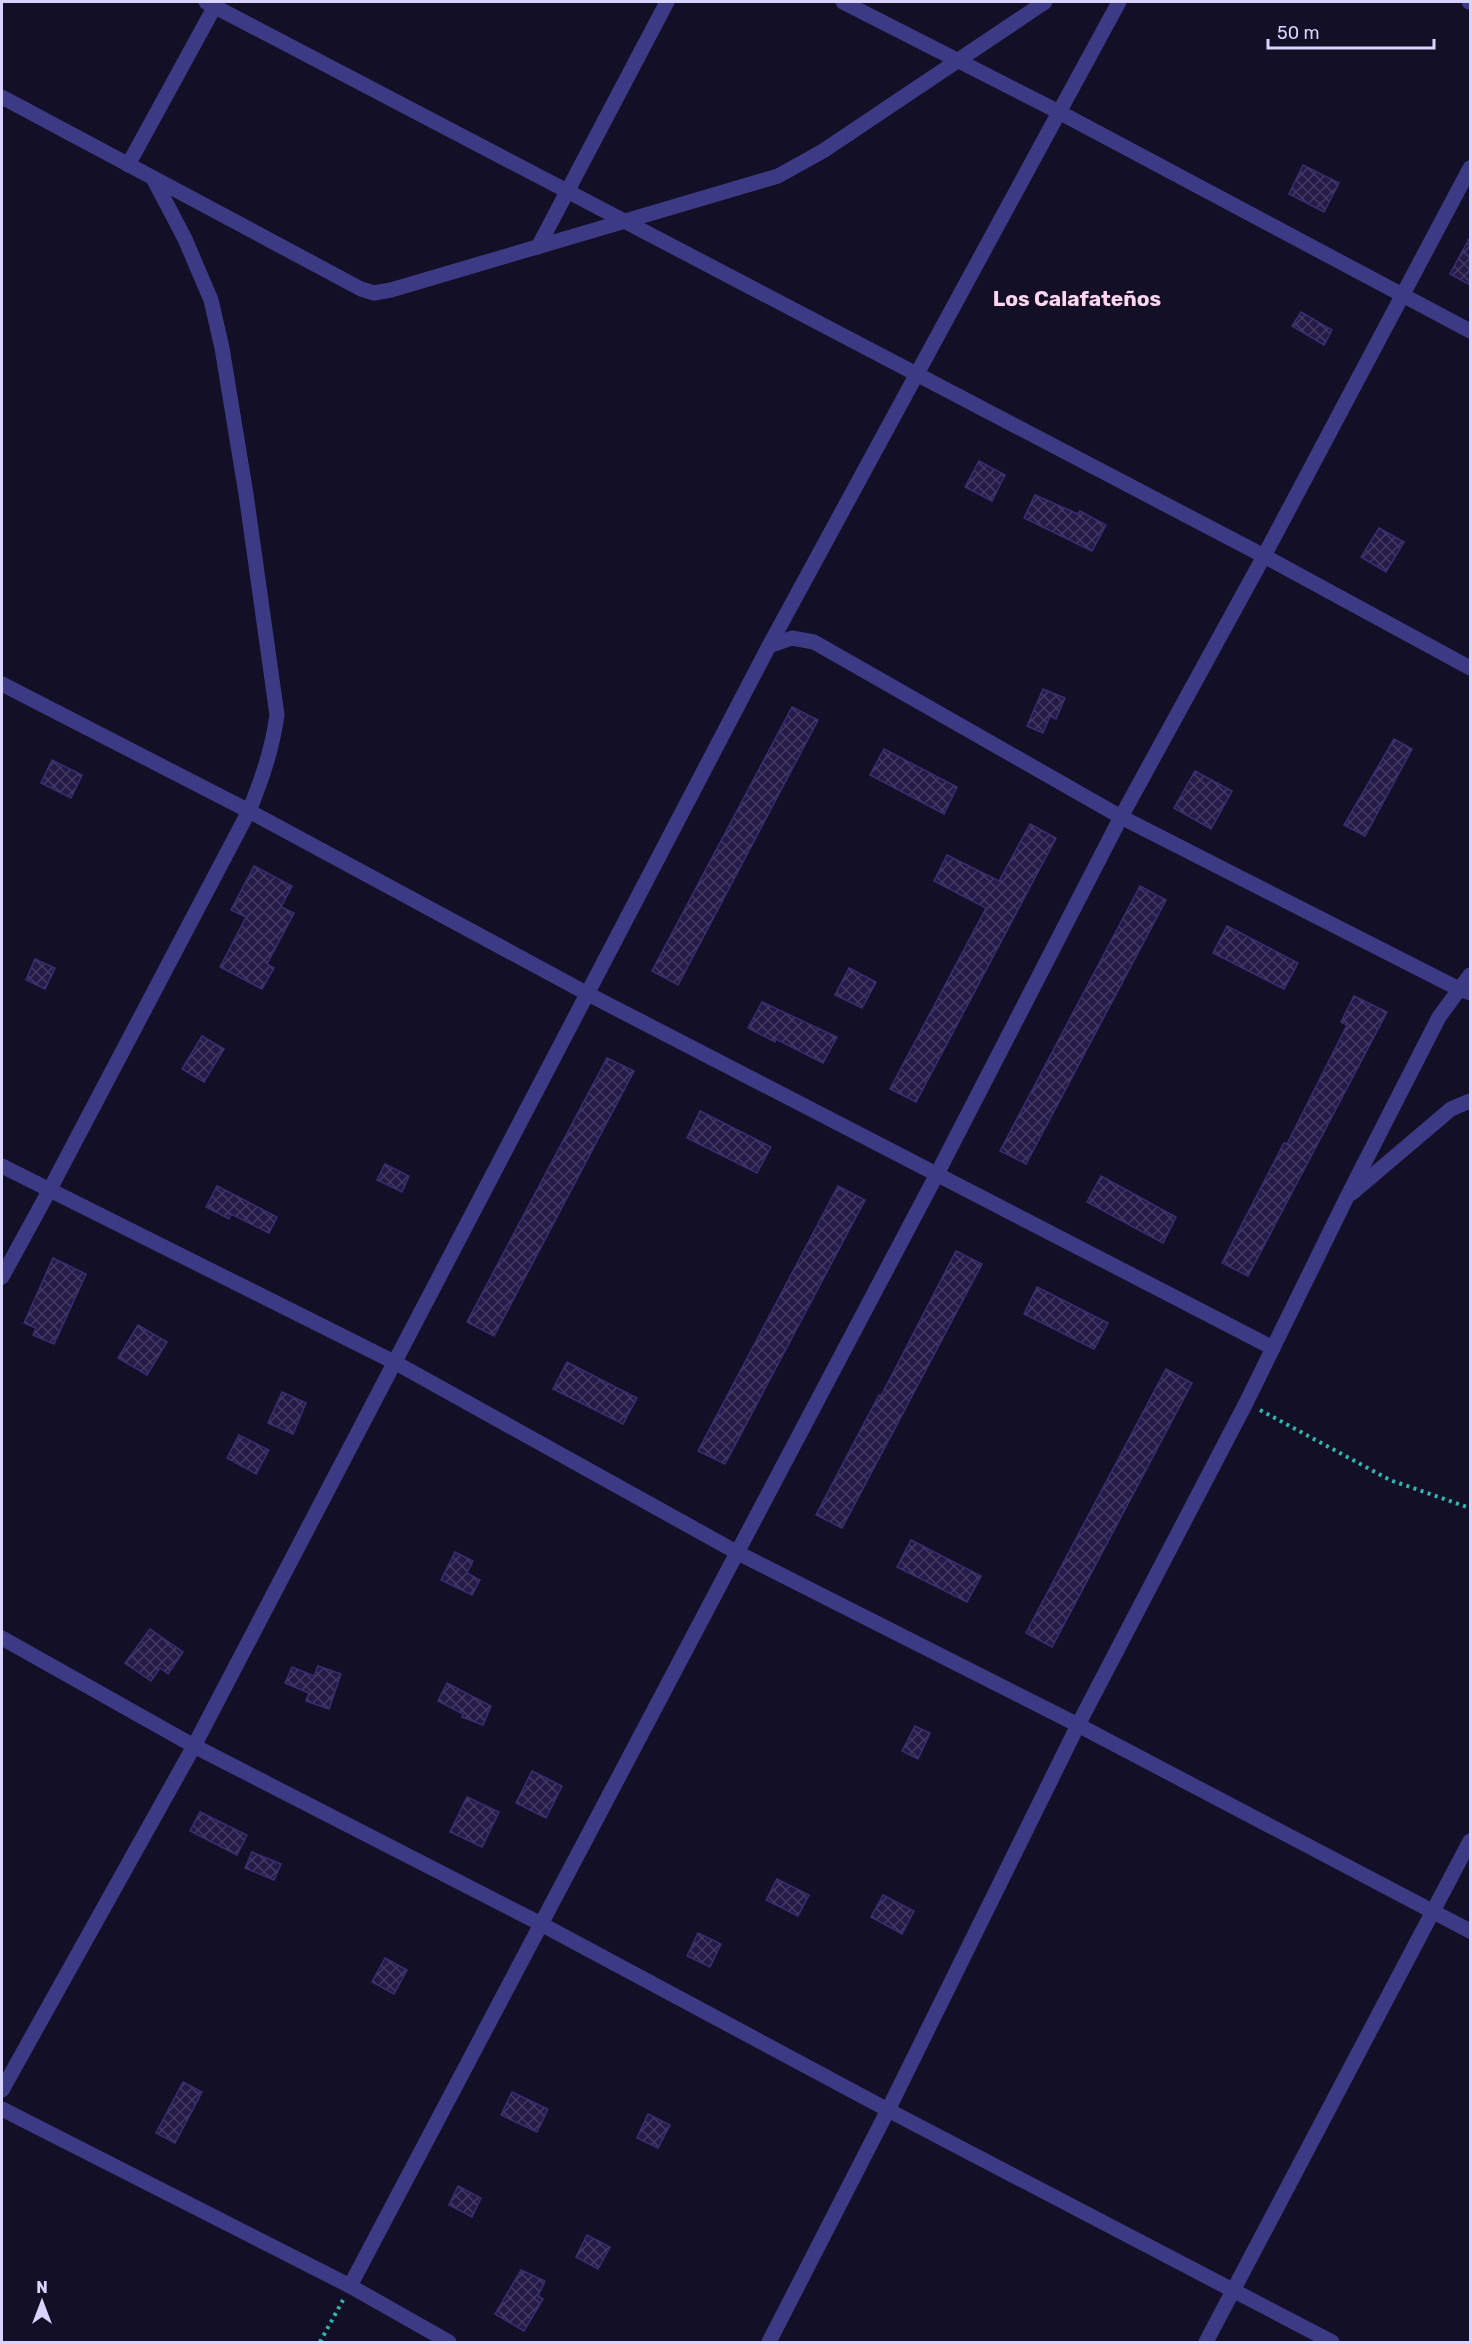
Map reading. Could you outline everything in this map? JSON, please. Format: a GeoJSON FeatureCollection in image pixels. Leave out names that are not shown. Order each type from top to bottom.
{"type":"FeatureCollection","features":[{"type":"Feature","properties":{"kind":"street"},"geometry":{"type":"LineString","coordinates":[[538,246],[667,2]]}},
{"type":"Feature","properties":{"kind":"street"},"geometry":{"type":"LineString","coordinates":[[843,2],[1057,111],[1470,331]]}},
{"type":"Feature","properties":{"kind":"street"},"geometry":{"type":"LineString","coordinates":[[2,97],[362,289],[374,293],[778,176],[823,151],[1045,2]]}},
{"type":"Feature","properties":{"kind":"street"},"geometry":{"type":"LineString","coordinates":[[2,2090],[194,1746],[769,646],[917,376],[1057,111],[1119,2]]}},
{"type":"Feature","properties":{"kind":"street"},"geometry":{"type":"LineString","coordinates":[[128,165],[210,4],[1264,556],[1470,668]]}},
{"type":"Feature","properties":{"kind":"street"},"geometry":{"type":"LineString","coordinates":[[350,2286],[937,1174],[1121,817],[1264,556],[1470,168]]}},
{"type":"Feature","properties":{"kind":"street"},"geometry":{"type":"LineString","coordinates":[[2,1277],[249,812],[268,763],[277,715],[246,494],[222,348],[211,300],[185,239],[153,178]]}},
{"type":"Feature","properties":{"kind":"street"},"geometry":{"type":"LineString","coordinates":[[769,646],[792,638],[814,642],[1121,817],[1465,991]]}},
{"type":"Feature","properties":{"kind":"street"},"geometry":{"type":"LineString","coordinates":[[2,684],[249,812],[588,994],[1273,1348]]}},
{"type":"Feature","properties":{"kind":"street"},"geometry":{"type":"LineString","coordinates":[[769,2343],[888,2110],[1078,1725],[1246,1403],[1439,1017],[1465,991],[1470,975]]}},
{"type":"Feature","properties":{"kind":"street"},"geometry":{"type":"LineString","coordinates":[[1346,1199],[1451,1109],[1470,1101]]}},
{"type":"Feature","properties":{"kind":"street"},"geometry":{"type":"LineString","coordinates":[[2,1166],[396,1363],[738,1553],[1078,1725],[1470,1931]]}},
{"type":"Feature","properties":{"kind":"street"},"geometry":{"type":"LineString","coordinates":[[2,1638],[194,1746],[541,1924],[888,2110],[1332,2343]]}},
{"type":"Feature","properties":{"kind":"street"},"geometry":{"type":"LineString","coordinates":[[1206,2343],[1470,1841]]}},
{"type":"Feature","properties":{"kind":"street"},"geometry":{"type":"LineString","coordinates":[[2,2109],[350,2286],[449,2343]]}},
{"type":"Feature","properties":{"kind":"path"},"geometry":{"type":"LineString","coordinates":[[1246,1403],[1390,1480],[1470,1508]]}},
{"type":"Feature","properties":{"kind":"path"},"geometry":{"type":"LineString","coordinates":[[320,2343],[350,2286]]}},
{"type":"Feature","properties":{"kind":"building"},"geometry":{"type":"Polygon","coordinates":[[[1303,165],[1339,183],[1324,212],[1289,194],[1303,165]]]}},
{"type":"Feature","properties":{"kind":"building"},"geometry":{"type":"Polygon","coordinates":[[[1470,237],[1470,285],[1450,274],[1470,237]]]}},
{"type":"Feature","properties":{"kind":"building"},"geometry":{"type":"Polygon","coordinates":[[[1301,312],[1332,330],[1324,345],[1292,326],[1301,312]]]}},
{"type":"Feature","properties":{"kind":"building"},"geometry":{"type":"Polygon","coordinates":[[[979,461],[1005,475],[992,501],[965,487],[979,461]]]}},
{"type":"Feature","properties":{"kind":"building"},"geometry":{"type":"Polygon","coordinates":[[[1035,495],[1078,514],[1080,511],[1106,525],[1092,551],[1024,518],[1035,495]]]}},
{"type":"Feature","properties":{"kind":"building"},"geometry":{"type":"Polygon","coordinates":[[[1379,528],[1404,542],[1386,572],[1361,557],[1379,528]]]}},
{"type":"Feature","properties":{"kind":"building"},"geometry":{"type":"Polygon","coordinates":[[[1043,689],[1065,698],[1056,719],[1050,716],[1043,733],[1027,726],[1043,689]]]}},
{"type":"Feature","properties":{"kind":"building"},"geometry":{"type":"Polygon","coordinates":[[[792,707],[818,720],[678,985],[652,971],[792,707]]]}},
{"type":"Feature","properties":{"kind":"building"},"geometry":{"type":"Polygon","coordinates":[[[1394,739],[1412,749],[1365,836],[1344,825],[1394,739]]]}},
{"type":"Feature","properties":{"kind":"building"},"geometry":{"type":"Polygon","coordinates":[[[884,749],[957,787],[944,814],[870,775],[884,749]]]}},
{"type":"Feature","properties":{"kind":"building"},"geometry":{"type":"Polygon","coordinates":[[[52,760],[82,775],[71,798],[41,783],[52,760]]]}},
{"type":"Feature","properties":{"kind":"building"},"geometry":{"type":"Polygon","coordinates":[[[1195,771],[1232,791],[1211,829],[1174,808],[1195,771]]]}},
{"type":"Feature","properties":{"kind":"building"},"geometry":{"type":"Polygon","coordinates":[[[1030,824],[1056,838],[916,1102],[890,1089],[986,908],[934,881],[947,855],[999,881],[1030,824]]]}},
{"type":"Feature","properties":{"kind":"building"},"geometry":{"type":"Polygon","coordinates":[[[254,866],[292,886],[281,907],[294,913],[267,964],[274,968],[262,989],[220,967],[246,917],[231,910],[254,866]]]}},
{"type":"Feature","properties":{"kind":"building"},"geometry":{"type":"Polygon","coordinates":[[[1140,886],[1166,900],[1026,1164],[1000,1151],[1140,886]]]}},
{"type":"Feature","properties":{"kind":"building"},"geometry":{"type":"Polygon","coordinates":[[[1227,926],[1298,963],[1284,989],[1213,953],[1227,926]]]}},
{"type":"Feature","properties":{"kind":"building"},"geometry":{"type":"Polygon","coordinates":[[[35,959],[55,968],[45,989],[26,980],[35,959]]]}},
{"type":"Feature","properties":{"kind":"building"},"geometry":{"type":"Polygon","coordinates":[[[849,968],[876,982],[862,1008],[835,995],[849,968]]]}},
{"type":"Feature","properties":{"kind":"building"},"geometry":{"type":"Polygon","coordinates":[[[1354,996],[1387,1012],[1248,1276],[1222,1263],[1284,1143],[1287,1144],[1347,1025],[1341,1022],[1354,996]]]}},
{"type":"Feature","properties":{"kind":"building"},"geometry":{"type":"Polygon","coordinates":[[[762,1002],[837,1037],[823,1063],[776,1039],[775,1042],[748,1028],[762,1002]]]}},
{"type":"Feature","properties":{"kind":"building"},"geometry":{"type":"Polygon","coordinates":[[[202,1036],[224,1049],[204,1082],[182,1069],[202,1036]]]}},
{"type":"Feature","properties":{"kind":"building"},"geometry":{"type":"Polygon","coordinates":[[[607,1058],[634,1071],[494,1336],[467,1322],[607,1058]]]}},
{"type":"Feature","properties":{"kind":"building"},"geometry":{"type":"Polygon","coordinates":[[[700,1111],[771,1147],[757,1173],[687,1138],[700,1111]]]}},
{"type":"Feature","properties":{"kind":"building"},"geometry":{"type":"Polygon","coordinates":[[[385,1164],[409,1176],[402,1192],[377,1180],[385,1164]]]}},
{"type":"Feature","properties":{"kind":"building"},"geometry":{"type":"Polygon","coordinates":[[[1101,1176],[1176,1217],[1163,1243],[1087,1202],[1101,1176]]]}},
{"type":"Feature","properties":{"kind":"building"},"geometry":{"type":"Polygon","coordinates":[[[217,1186],[277,1217],[269,1233],[231,1214],[229,1219],[206,1207],[217,1186]]]}},
{"type":"Feature","properties":{"kind":"building"},"geometry":{"type":"Polygon","coordinates":[[[838,1186],[865,1200],[725,1464],[698,1451],[838,1186]]]}},
{"type":"Feature","properties":{"kind":"building"},"geometry":{"type":"Polygon","coordinates":[[[956,1251],[982,1264],[842,1528],[816,1515],[956,1251]]]}},
{"type":"Feature","properties":{"kind":"building"},"geometry":{"type":"Polygon","coordinates":[[[53,1258],[86,1274],[54,1344],[33,1335],[36,1328],[24,1323],[53,1258]]]}},
{"type":"Feature","properties":{"kind":"building"},"geometry":{"type":"Polygon","coordinates":[[[1037,1287],[1108,1323],[1094,1349],[1024,1314],[1037,1287]]]}},
{"type":"Feature","properties":{"kind":"building"},"geometry":{"type":"Polygon","coordinates":[[[138,1325],[167,1342],[147,1375],[118,1358],[138,1325]]]}},
{"type":"Feature","properties":{"kind":"building"},"geometry":{"type":"Polygon","coordinates":[[[567,1362],[637,1398],[623,1424],[553,1389],[567,1362]]]}},
{"type":"Feature","properties":{"kind":"building"},"geometry":{"type":"Polygon","coordinates":[[[1166,1369],[1192,1383],[1052,1647],[1026,1633],[1166,1369]]]}},
{"type":"Feature","properties":{"kind":"building"},"geometry":{"type":"Polygon","coordinates":[[[282,1392],[306,1403],[293,1434],[268,1423],[282,1392]]]}},
{"type":"Feature","properties":{"kind":"building"},"geometry":{"type":"Polygon","coordinates":[[[239,1435],[269,1450],[256,1474],[227,1458],[239,1435]]]}},
{"type":"Feature","properties":{"kind":"building"},"geometry":{"type":"Polygon","coordinates":[[[911,1540],[981,1576],[967,1602],[897,1567],[911,1540]]]}},
{"type":"Feature","properties":{"kind":"building"},"geometry":{"type":"Polygon","coordinates":[[[455,1552],[473,1561],[467,1573],[480,1580],[472,1595],[441,1580],[455,1552]]]}},
{"type":"Feature","properties":{"kind":"building"},"geometry":{"type":"Polygon","coordinates":[[[150,1629],[183,1652],[168,1674],[160,1668],[151,1681],[125,1663],[150,1629]]]}},
{"type":"Feature","properties":{"kind":"building"},"geometry":{"type":"Polygon","coordinates":[[[318,1666],[341,1674],[329,1709],[306,1701],[309,1693],[285,1683],[292,1667],[314,1676],[318,1666]]]}},
{"type":"Feature","properties":{"kind":"building"},"geometry":{"type":"Polygon","coordinates":[[[447,1683],[491,1706],[483,1725],[462,1717],[463,1714],[438,1701],[447,1683]]]}},
{"type":"Feature","properties":{"kind":"building"},"geometry":{"type":"Polygon","coordinates":[[[915,1726],[930,1733],[918,1759],[902,1751],[915,1726]]]}},
{"type":"Feature","properties":{"kind":"building"},"geometry":{"type":"Polygon","coordinates":[[[532,1771],[562,1786],[546,1818],[516,1803],[532,1771]]]}},
{"type":"Feature","properties":{"kind":"building"},"geometry":{"type":"Polygon","coordinates":[[[467,1797],[499,1812],[482,1847],[450,1832],[467,1797]]]}},
{"type":"Feature","properties":{"kind":"building"},"geometry":{"type":"Polygon","coordinates":[[[200,1812],[247,1835],[237,1855],[190,1831],[200,1812]]]}},
{"type":"Feature","properties":{"kind":"building"},"geometry":{"type":"Polygon","coordinates":[[[252,1852],[281,1864],[274,1880],[245,1868],[252,1852]]]}},
{"type":"Feature","properties":{"kind":"building"},"geometry":{"type":"Polygon","coordinates":[[[777,1879],[809,1895],[798,1916],[766,1900],[777,1879]]]}},
{"type":"Feature","properties":{"kind":"building"},"geometry":{"type":"Polygon","coordinates":[[[883,1895],[914,1911],[902,1934],[871,1917],[883,1895]]]}},
{"type":"Feature","properties":{"kind":"building"},"geometry":{"type":"Polygon","coordinates":[[[698,1933],[721,1944],[710,1967],[687,1956],[698,1933]]]}},
{"type":"Feature","properties":{"kind":"building"},"geometry":{"type":"Polygon","coordinates":[[[385,1958],[407,1970],[394,1994],[372,1982],[385,1958]]]}},
{"type":"Feature","properties":{"kind":"building"},"geometry":{"type":"Polygon","coordinates":[[[183,2082],[202,2092],[175,2143],[156,2133],[183,2082]]]}},
{"type":"Feature","properties":{"kind":"building"},"geometry":{"type":"Polygon","coordinates":[[[512,2092],[548,2109],[537,2132],[501,2115],[512,2092]]]}},
{"type":"Feature","properties":{"kind":"building"},"geometry":{"type":"Polygon","coordinates":[[[648,2114],[670,2125],[658,2148],[637,2138],[648,2114]]]}},
{"type":"Feature","properties":{"kind":"building"},"geometry":{"type":"Polygon","coordinates":[[[458,2186],[481,2198],[472,2217],[449,2205],[458,2186]]]}},
{"type":"Feature","properties":{"kind":"building"},"geometry":{"type":"Polygon","coordinates":[[[587,2235],[610,2247],[598,2269],[576,2257],[587,2235]]]}},
{"type":"Feature","properties":{"kind":"building"},"geometry":{"type":"Polygon","coordinates":[[[521,2270],[545,2281],[538,2296],[543,2299],[524,2331],[495,2314],[521,2270]]]}},
{"type":"Feature","properties":{"kind":"district","name":"Los Calafateños"},"geometry":{"type":"Point","coordinates":[1077,299]}}]}
